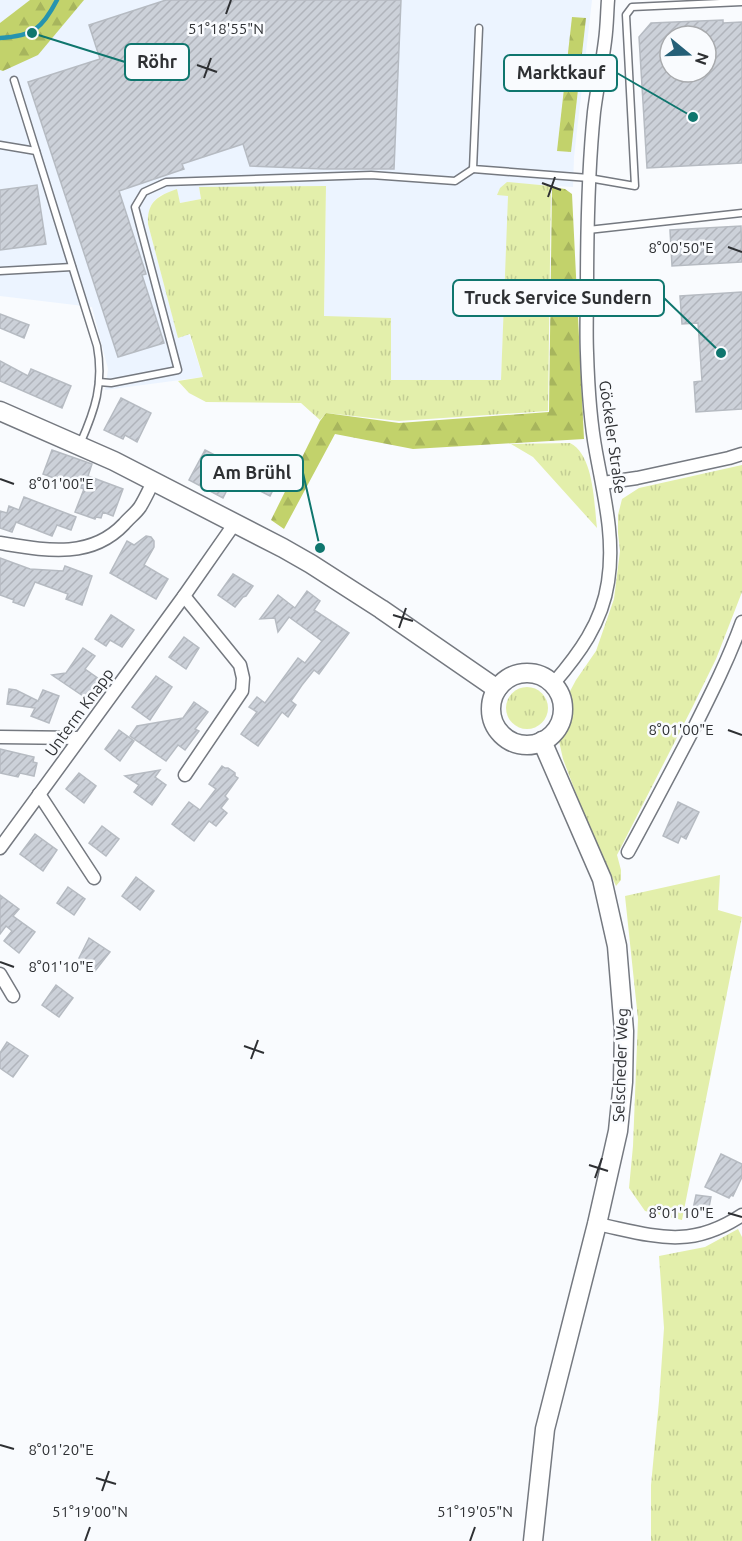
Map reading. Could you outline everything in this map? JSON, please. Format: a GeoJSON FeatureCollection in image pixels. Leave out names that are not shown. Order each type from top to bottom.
{"type":"FeatureCollection","features":[{"type":"Feature","properties":{"kind":"street","name":"Göckeler Straße"},"geometry":{"type":"LineString","coordinates":[[553,684],[572,663],[588,639],[601,612],[608,584],[611,557],[610,528],[596,450],[588,386],[587,342],[589,178],[594,112],[606,38],[608,0]]}},
{"type":"Feature","properties":{"kind":"street"},"geometry":{"type":"LineString","coordinates":[[0,411],[80,445],[311,564],[497,689]]}},
{"type":"Feature","properties":{"kind":"street"},"geometry":{"type":"LineString","coordinates":[[603,483],[637,478],[742,454]]}},
{"type":"Feature","properties":{"kind":"street"},"geometry":{"type":"LineString","coordinates":[[0,543],[62,551],[102,541],[118,531],[139,509],[153,482]]}},
{"type":"Feature","properties":{"kind":"street","name":"Unterm Knapp"},"geometry":{"type":"LineString","coordinates":[[0,848],[235,523]]}},
{"type":"Feature","properties":{"kind":"street"},"geometry":{"type":"LineString","coordinates":[[184,596],[240,665],[243,678],[242,691],[185,774]]}},
{"type":"Feature","properties":{"kind":"street"},"geometry":{"type":"LineString","coordinates":[[628,852],[712,691],[742,622]]}},
{"type":"Feature","properties":{"kind":"street"},"geometry":{"type":"LineString","coordinates":[[529,673],[546,678],[553,684],[560,696],[562,714],[559,725],[552,735],[531,745],[510,741],[502,735],[492,718],[491,709],[497,689],[507,679],[518,674],[529,673]]}},
{"type":"Feature","properties":{"kind":"street"},"geometry":{"type":"LineString","coordinates":[[0,737],[80,738]]}},
{"type":"Feature","properties":{"kind":"street","name":"Selscheder Weg"},"geometry":{"type":"LineString","coordinates":[[533,1541],[545,1430],[618,1131],[623,1082],[624,1031],[616,946],[602,879],[542,741]]}},
{"type":"Feature","properties":{"kind":"street"},"geometry":{"type":"LineString","coordinates":[[39,794],[94,878]]}},
{"type":"Feature","properties":{"kind":"street"},"geometry":{"type":"LineString","coordinates":[[0,974],[14,996]]}},
{"type":"Feature","properties":{"kind":"street"},"geometry":{"type":"LineString","coordinates":[[597,1224],[656,1237],[676,1238],[705,1234],[729,1224],[742,1215]]}},
{"type":"Feature","properties":{"kind":"lane"},"geometry":{"type":"LineString","coordinates":[[99,382],[111,383],[178,370],[135,207],[144,192],[166,182],[371,175],[455,181],[473,169],[589,178],[635,186],[626,15],[632,7],[742,2]]}},
{"type":"Feature","properties":{"kind":"lane"},"geometry":{"type":"LineString","coordinates":[[473,169],[479,28]]}},
{"type":"Feature","properties":{"kind":"lane"},"geometry":{"type":"LineString","coordinates":[[14,80],[100,362],[97,398],[80,445]]}},
{"type":"Feature","properties":{"kind":"lane"},"geometry":{"type":"LineString","coordinates":[[0,145],[36,151]]}},
{"type":"Feature","properties":{"kind":"lane"},"geometry":{"type":"LineString","coordinates":[[587,230],[742,213]]}},
{"type":"Feature","properties":{"kind":"lane"},"geometry":{"type":"LineString","coordinates":[[0,271],[72,267]]}},
{"type":"Feature","properties":{"kind":"shaded area"},"geometry":{"type":"Polygon","coordinates":[[[0,0],[592,0],[574,157],[573,187],[508,183],[501,381],[391,380],[324,316],[326,186],[199,187],[201,199],[180,203],[176,190],[161,195],[150,207],[148,224],[178,337],[189,334],[203,377],[105,390],[108,369],[92,307],[0,296],[0,0]]]}},
{"type":"Feature","properties":{"kind":"green space"},"geometry":{"type":"Polygon","coordinates":[[[30,0],[84,0],[38,55],[3,71],[0,70],[0,23],[30,0]]]}},
{"type":"Feature","properties":{"kind":"green space"},"geometry":{"type":"Polygon","coordinates":[[[572,17],[586,18],[571,152],[557,151],[572,17]]]}},
{"type":"Feature","properties":{"kind":"green space"},"geometry":{"type":"Polygon","coordinates":[[[507,182],[551,186],[548,411],[399,421],[326,413],[320,420],[301,403],[206,402],[189,393],[178,381],[203,377],[190,334],[178,338],[148,224],[151,205],[159,197],[177,189],[180,203],[201,199],[199,187],[326,186],[324,316],[391,318],[391,380],[501,380],[508,196],[497,195],[500,188],[507,182]]]}},
{"type":"Feature","properties":{"kind":"green space"},"geometry":{"type":"Polygon","coordinates":[[[552,187],[565,189],[572,194],[584,439],[413,449],[335,434],[284,529],[271,520],[326,413],[399,423],[549,412],[552,187]]]}},
{"type":"Feature","properties":{"kind":"green space"},"geometry":{"type":"Polygon","coordinates":[[[570,443],[578,449],[588,469],[597,528],[533,457],[511,444],[570,443]]]}},
{"type":"Feature","properties":{"kind":"green space"},"geometry":{"type":"Polygon","coordinates":[[[742,465],[742,592],[716,659],[617,855],[621,880],[616,886],[581,807],[563,759],[559,741],[568,716],[568,695],[596,651],[614,599],[620,551],[618,515],[622,499],[639,488],[742,465]]]}},
{"type":"Feature","properties":{"kind":"green space"},"geometry":{"type":"Polygon","coordinates":[[[527,687],[535,688],[542,693],[547,700],[547,716],[542,723],[535,728],[527,729],[519,728],[512,723],[507,716],[506,708],[507,700],[512,693],[519,688],[527,687]]]}},
{"type":"Feature","properties":{"kind":"green space"},"geometry":{"type":"Polygon","coordinates":[[[720,875],[718,910],[742,917],[682,1220],[645,1211],[629,1188],[638,1019],[625,896],[720,875]]]}},
{"type":"Feature","properties":{"kind":"green space"},"geometry":{"type":"Polygon","coordinates":[[[738,1229],[742,1237],[742,1541],[651,1541],[651,1485],[664,1328],[659,1256],[705,1247],[738,1229]]]}},
{"type":"Feature","properties":{"kind":"building"},"geometry":{"type":"Polygon","coordinates":[[[166,0],[401,0],[394,169],[250,166],[243,144],[182,164],[184,169],[119,191],[146,274],[142,275],[164,343],[118,357],[28,82],[100,59],[89,25],[166,0]]]}},
{"type":"Feature","properties":{"kind":"building"},"geometry":{"type":"Polygon","coordinates":[[[723,20],[723,23],[742,22],[742,163],[647,168],[639,37],[651,23],[723,20]]]}},
{"type":"Feature","properties":{"kind":"building"},"geometry":{"type":"Polygon","coordinates":[[[37,185],[46,244],[0,250],[0,190],[37,185]]]}},
{"type":"Feature","properties":{"kind":"building"},"geometry":{"type":"Polygon","coordinates":[[[741,226],[742,262],[672,266],[670,230],[741,226]]]}},
{"type":"Feature","properties":{"kind":"building"},"geometry":{"type":"Polygon","coordinates":[[[742,292],[742,409],[696,412],[694,382],[702,381],[698,323],[682,324],[680,296],[742,292]]]}},
{"type":"Feature","properties":{"kind":"building"},"geometry":{"type":"Polygon","coordinates":[[[0,314],[29,325],[24,338],[0,328],[0,314]]]}},
{"type":"Feature","properties":{"kind":"building"},"geometry":{"type":"Polygon","coordinates":[[[0,361],[28,376],[31,369],[71,386],[62,408],[0,381],[0,361]]]}},
{"type":"Feature","properties":{"kind":"building"},"geometry":{"type":"Polygon","coordinates":[[[121,398],[151,413],[137,442],[125,435],[123,439],[104,430],[121,398]]]}},
{"type":"Feature","properties":{"kind":"building"},"geometry":{"type":"Polygon","coordinates":[[[52,450],[92,464],[88,476],[123,489],[113,516],[103,512],[101,518],[96,517],[95,519],[75,512],[84,489],[43,474],[52,450]]]}},
{"type":"Feature","properties":{"kind":"building"},"geometry":{"type":"Polygon","coordinates":[[[205,450],[226,461],[229,455],[244,463],[248,455],[274,469],[270,476],[278,480],[270,496],[238,480],[236,485],[231,482],[223,498],[189,480],[205,450]]]}},
{"type":"Feature","properties":{"kind":"building"},"geometry":{"type":"Polygon","coordinates":[[[24,497],[76,517],[71,530],[57,525],[52,536],[16,522],[12,532],[0,528],[0,511],[7,513],[9,506],[19,510],[24,497]]]}},
{"type":"Feature","properties":{"kind":"building"},"geometry":{"type":"Polygon","coordinates":[[[146,536],[151,537],[154,541],[154,547],[144,565],[168,579],[156,599],[110,573],[127,541],[134,545],[146,536]]]}},
{"type":"Feature","properties":{"kind":"building"},"geometry":{"type":"Polygon","coordinates":[[[0,558],[30,569],[63,571],[65,566],[92,576],[82,605],[66,599],[68,594],[35,582],[24,606],[0,595],[0,558]]]}},
{"type":"Feature","properties":{"kind":"building"},"geometry":{"type":"Polygon","coordinates":[[[233,574],[253,586],[235,607],[218,595],[233,574]]]}},
{"type":"Feature","properties":{"kind":"building"},"geometry":{"type":"Polygon","coordinates":[[[307,591],[320,601],[314,610],[349,633],[319,674],[314,670],[302,685],[291,701],[296,705],[288,717],[282,712],[258,746],[241,734],[257,712],[249,707],[257,697],[265,703],[298,658],[305,663],[322,641],[289,617],[278,632],[275,618],[260,619],[278,595],[295,608],[307,591]]]}},
{"type":"Feature","properties":{"kind":"building"},"geometry":{"type":"Polygon","coordinates":[[[111,615],[134,630],[122,647],[110,640],[106,646],[95,639],[111,615]]]}},
{"type":"Feature","properties":{"kind":"building"},"geometry":{"type":"Polygon","coordinates":[[[184,637],[199,648],[186,669],[169,657],[184,637]]]}},
{"type":"Feature","properties":{"kind":"building"},"geometry":{"type":"Polygon","coordinates":[[[83,648],[95,656],[85,669],[99,679],[86,698],[52,675],[66,673],[83,648]]]}},
{"type":"Feature","properties":{"kind":"building"},"geometry":{"type":"Polygon","coordinates":[[[156,676],[172,687],[150,720],[132,707],[156,676]]]}},
{"type":"Feature","properties":{"kind":"building"},"geometry":{"type":"Polygon","coordinates":[[[9,689],[38,701],[43,690],[59,696],[49,723],[31,716],[35,708],[7,704],[9,689]]]}},
{"type":"Feature","properties":{"kind":"building"},"geometry":{"type":"Polygon","coordinates":[[[194,702],[208,712],[195,729],[199,731],[185,750],[178,745],[166,761],[130,736],[137,726],[183,718],[194,702]]]}},
{"type":"Feature","properties":{"kind":"building"},"geometry":{"type":"Polygon","coordinates":[[[119,730],[134,741],[120,761],[105,749],[119,730]]]}},
{"type":"Feature","properties":{"kind":"building"},"geometry":{"type":"Polygon","coordinates":[[[0,749],[34,757],[33,762],[37,763],[34,776],[20,773],[18,777],[0,773],[0,749]]]}},
{"type":"Feature","properties":{"kind":"building"},"geometry":{"type":"Polygon","coordinates":[[[222,766],[235,773],[238,778],[225,796],[228,799],[221,808],[227,813],[216,826],[209,821],[194,841],[172,824],[189,802],[200,810],[216,789],[209,784],[222,766]]]}},
{"type":"Feature","properties":{"kind":"building"},"geometry":{"type":"Polygon","coordinates":[[[160,770],[155,777],[166,785],[152,805],[134,792],[139,785],[125,776],[160,770]]]}},
{"type":"Feature","properties":{"kind":"building"},"geometry":{"type":"Polygon","coordinates":[[[79,773],[96,786],[84,803],[66,789],[79,773]]]}},
{"type":"Feature","properties":{"kind":"building"},"geometry":{"type":"Polygon","coordinates":[[[678,802],[699,812],[686,839],[681,836],[678,843],[663,836],[678,802]]]}},
{"type":"Feature","properties":{"kind":"building"},"geometry":{"type":"Polygon","coordinates":[[[102,826],[119,839],[106,856],[89,843],[102,826]]]}},
{"type":"Feature","properties":{"kind":"building"},"geometry":{"type":"Polygon","coordinates":[[[35,834],[57,850],[43,871],[20,854],[35,834]]]}},
{"type":"Feature","properties":{"kind":"building"},"geometry":{"type":"Polygon","coordinates":[[[136,877],[154,891],[140,910],[122,896],[136,877]]]}},
{"type":"Feature","properties":{"kind":"building"},"geometry":{"type":"Polygon","coordinates":[[[68,887],[85,899],[74,915],[57,903],[68,887]]]}},
{"type":"Feature","properties":{"kind":"building"},"geometry":{"type":"Polygon","coordinates":[[[0,895],[19,909],[13,916],[35,932],[19,953],[4,941],[12,931],[6,926],[0,934],[0,895]]]}},
{"type":"Feature","properties":{"kind":"building"},"geometry":{"type":"Polygon","coordinates":[[[89,938],[110,952],[95,971],[79,958],[89,938]]]}},
{"type":"Feature","properties":{"kind":"building"},"geometry":{"type":"Polygon","coordinates":[[[56,985],[73,998],[59,1017],[42,1005],[56,985]]]}},
{"type":"Feature","properties":{"kind":"building"},"geometry":{"type":"Polygon","coordinates":[[[7,1042],[28,1056],[13,1077],[0,1068],[0,1053],[7,1042]]]}},
{"type":"Feature","properties":{"kind":"building"},"geometry":{"type":"Polygon","coordinates":[[[721,1154],[742,1164],[742,1177],[733,1196],[729,1198],[705,1187],[721,1154]]]}},
{"type":"Feature","properties":{"kind":"building"},"geometry":{"type":"Polygon","coordinates":[[[696,1195],[711,1197],[708,1212],[693,1209],[696,1195]]]}},
{"type":"Feature","properties":{"kind":"waterway"},"geometry":{"type":"LineString","coordinates":[[0,38],[29,33],[41,24],[57,0]]}},
{"type":"Feature","properties":{"kind":"place","name":"Röhr"},"geometry":{"type":"Point","coordinates":[32,33]}},
{"type":"Feature","properties":{"kind":"place","name":"Marktkauf"},"geometry":{"type":"Point","coordinates":[693,117]}},
{"type":"Feature","properties":{"kind":"place","name":"Truck Service Sundern"},"geometry":{"type":"Point","coordinates":[721,353]}},
{"type":"Feature","properties":{"kind":"place","name":"Am Brühl"},"geometry":{"type":"Point","coordinates":[320,548]}}]}
